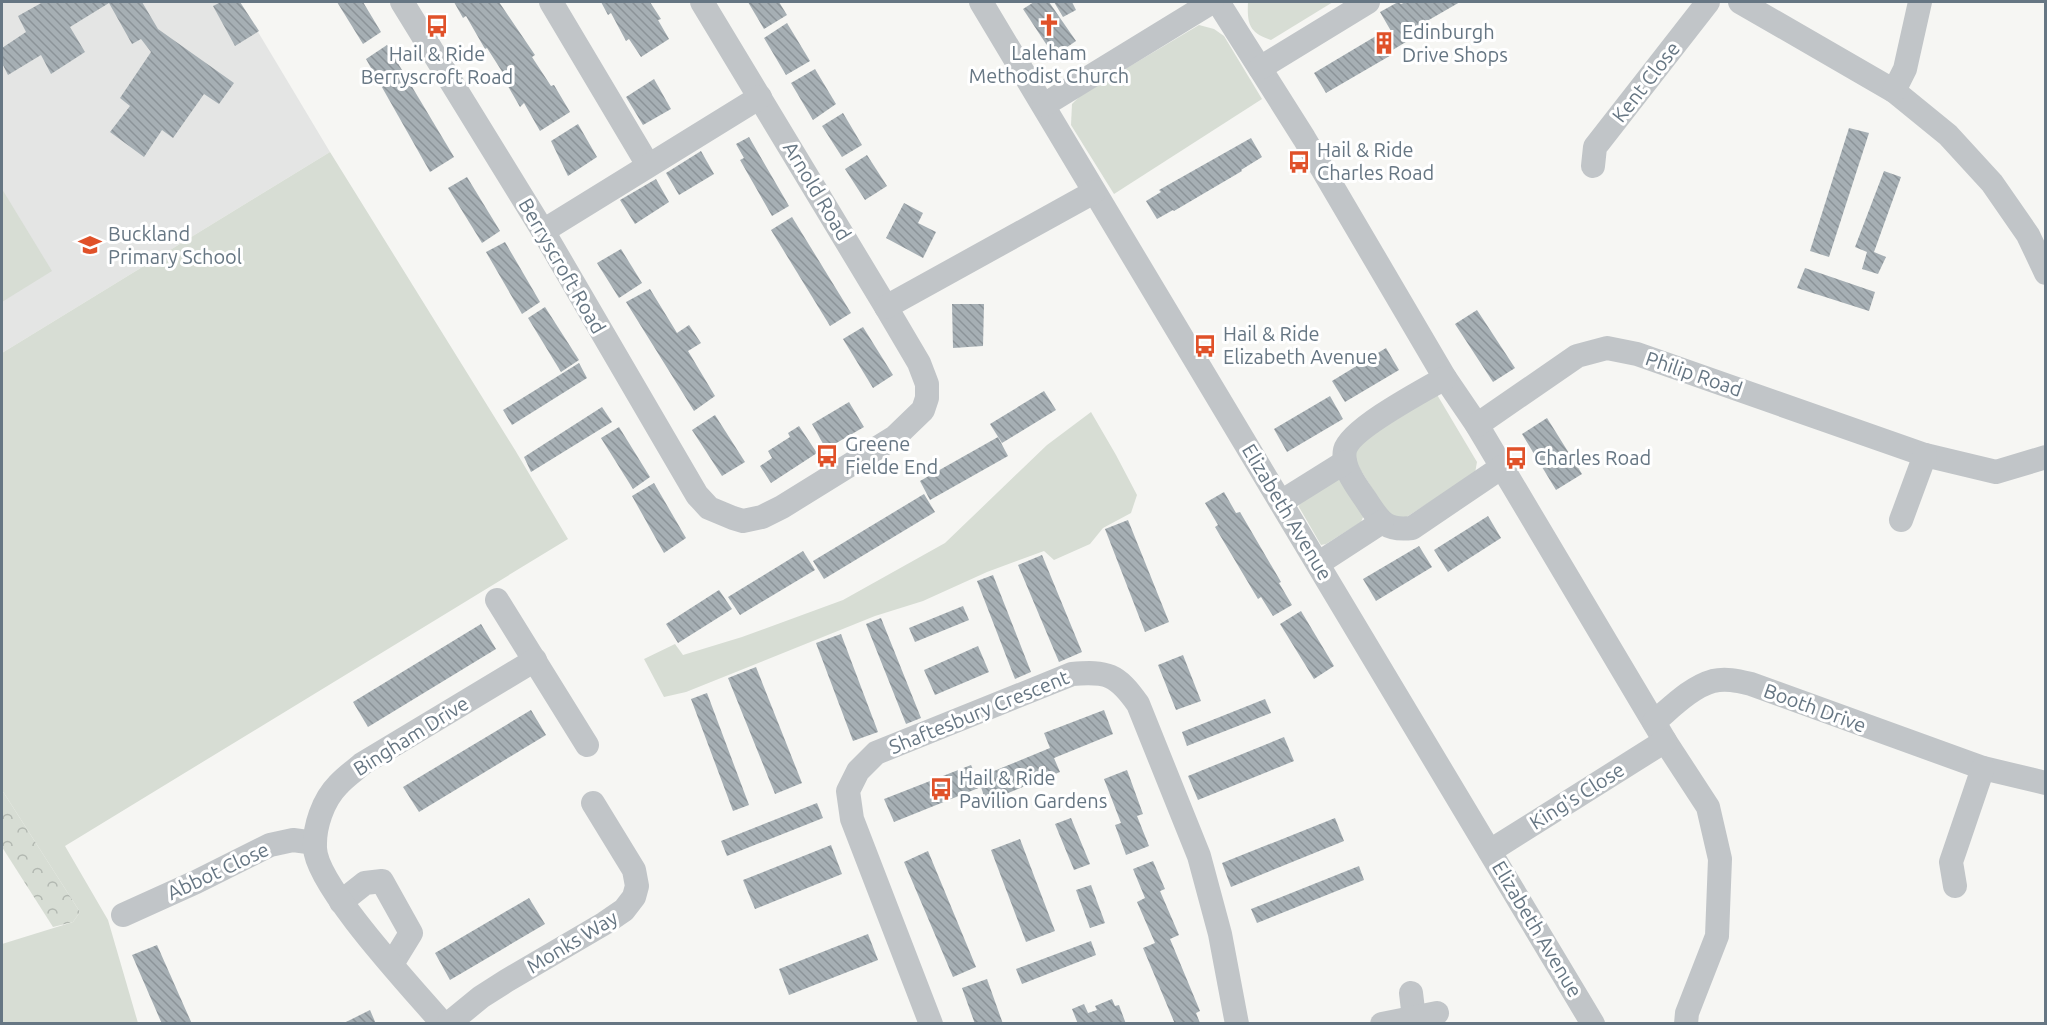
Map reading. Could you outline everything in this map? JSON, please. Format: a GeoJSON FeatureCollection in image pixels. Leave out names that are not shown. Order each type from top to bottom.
{"type":"FeatureCollection","features":[{"type":"Feature","properties":{"kind":"street","name":"Berryscroft Road"},"geometry":{"type":"LineString","coordinates":[[402,2],[543,231],[697,495],[709,508],[743,521],[762,517],[782,507],[895,436],[923,410],[927,398],[927,384]]}},
{"type":"Feature","properties":{"kind":"street"},"geometry":{"type":"LineString","coordinates":[[550,2],[648,165]]}},
{"type":"Feature","properties":{"kind":"street","name":"Arnold Road"},"geometry":{"type":"LineString","coordinates":[[702,2],[919,363],[927,384]]}},
{"type":"Feature","properties":{"kind":"street","name":"Elizabeth Avenue"},"geometry":{"type":"LineString","coordinates":[[981,2],[1593,1023]]}},
{"type":"Feature","properties":{"kind":"street"},"geometry":{"type":"LineString","coordinates":[[1044,105],[1212,2]]}},
{"type":"Feature","properties":{"kind":"street"},"geometry":{"type":"LineString","coordinates":[[1218,2],[1304,138],[1445,378],[1477,425],[1659,731],[1708,807],[1720,859],[1717,936],[1687,1013],[1686,1023]]}},
{"type":"Feature","properties":{"kind":"street"},"geometry":{"type":"LineString","coordinates":[[1260,68],[1368,2]]}},
{"type":"Feature","properties":{"kind":"street","name":"Kent Close"},"geometry":{"type":"LineString","coordinates":[[1593,166],[1595,147],[1708,2]]}},
{"type":"Feature","properties":{"kind":"street"},"geometry":{"type":"LineString","coordinates":[[1740,2],[1894,92],[1948,135],[1992,183],[2028,235],[2046,273]]}},
{"type":"Feature","properties":{"kind":"street"},"geometry":{"type":"LineString","coordinates":[[1894,92],[1905,69],[1920,2]]}},
{"type":"Feature","properties":{"kind":"street"},"geometry":{"type":"LineString","coordinates":[[543,231],[760,97]]}},
{"type":"Feature","properties":{"kind":"street"},"geometry":{"type":"LineString","coordinates":[[886,308],[1094,192]]}},
{"type":"Feature","properties":{"kind":"street","name":"Philip Road"},"geometry":{"type":"LineString","coordinates":[[1477,425],[1577,356],[1607,348],[1637,354],[1925,454],[1996,472],[2046,457]]}},
{"type":"Feature","properties":{"kind":"street"},"geometry":{"type":"LineString","coordinates":[[1445,378],[1396,407],[1351,439],[1345,449],[1345,462],[1356,484],[1382,522],[1396,530],[1412,528],[1502,467]]}},
{"type":"Feature","properties":{"kind":"street"},"geometry":{"type":"LineString","coordinates":[[1901,520],[1925,454]]}},
{"type":"Feature","properties":{"kind":"street"},"geometry":{"type":"LineString","coordinates":[[1281,502],[1345,462]]}},
{"type":"Feature","properties":{"kind":"street"},"geometry":{"type":"LineString","coordinates":[[1318,563],[1382,522]]}},
{"type":"Feature","properties":{"kind":"street"},"geometry":{"type":"LineString","coordinates":[[497,600],[587,745]]}},
{"type":"Feature","properties":{"kind":"street","name":"Bingham Drive"},"geometry":{"type":"LineString","coordinates":[[443,1023],[341,902],[322,871],[315,850],[317,825],[323,809],[337,786],[362,764],[535,660]]}},
{"type":"Feature","properties":{"kind":"street","name":"Shaftesbury Crescent"},"geometry":{"type":"LineString","coordinates":[[931,1023],[852,819],[848,791],[858,771],[876,753],[1072,674],[1100,672],[1125,685],[1138,704],[1199,856],[1220,934],[1237,1023]]}},
{"type":"Feature","properties":{"kind":"street","name":"Booth Drive"},"geometry":{"type":"LineString","coordinates":[[1659,731],[1697,689],[1712,681],[1731,680],[1751,684],[1983,768],[2046,783]]}},
{"type":"Feature","properties":{"kind":"street","name":"King's Close"},"geometry":{"type":"LineString","coordinates":[[1490,851],[1659,731]]}},
{"type":"Feature","properties":{"kind":"street"},"geometry":{"type":"LineString","coordinates":[[1955,886],[1951,862],[1983,768]]}},
{"type":"Feature","properties":{"kind":"street","name":"Monks Way"},"geometry":{"type":"LineString","coordinates":[[448,1023],[506,981],[605,923],[624,910],[634,897],[637,886],[634,870],[593,803]]}},
{"type":"Feature","properties":{"kind":"street","name":"Abbot Close"},"geometry":{"type":"LineString","coordinates":[[123,915],[270,845],[292,840],[315,843]]}},
{"type":"Feature","properties":{"kind":"street"},"geometry":{"type":"LineString","coordinates":[[341,902],[366,883],[382,882],[411,933],[392,964]]}},
{"type":"Feature","properties":{"kind":"street"},"geometry":{"type":"LineString","coordinates":[[1382,1023],[1425,1016],[1411,993]]}},
{"type":"Feature","properties":{"kind":"shaded area","name":"Buckland Primary School"},"geometry":{"type":"Polygon","coordinates":[[[2,2],[240,2],[330,152],[2,353],[2,2]]]}},
{"type":"Feature","properties":{"kind":"green space"},"geometry":{"type":"Polygon","coordinates":[[[1248,2],[1333,2],[1271,40],[1258,34],[1251,27],[1248,2]]]}},
{"type":"Feature","properties":{"kind":"green space"},"geometry":{"type":"Polygon","coordinates":[[[1199,25],[1214,29],[1224,36],[1262,99],[1114,194],[1071,125],[1072,104],[1080,96],[1199,25]]]}},
{"type":"Feature","properties":{"kind":"green space"},"geometry":{"type":"Polygon","coordinates":[[[330,152],[568,539],[65,846],[108,920],[138,1023],[2,1023],[2,944],[73,922],[80,912],[2,790],[2,353],[330,152]]]}},
{"type":"Feature","properties":{"kind":"green space"},"geometry":{"type":"Polygon","coordinates":[[[2,189],[52,271],[2,302],[2,189]]]}},
{"type":"Feature","properties":{"kind":"green space"},"geometry":{"type":"Polygon","coordinates":[[[1436,393],[1477,462],[1475,473],[1405,518],[1389,515],[1353,458],[1361,441],[1436,393]]]}},
{"type":"Feature","properties":{"kind":"green space"},"geometry":{"type":"Polygon","coordinates":[[[1091,412],[1137,495],[1131,513],[1103,528],[1090,544],[1054,560],[1044,551],[987,572],[923,601],[875,616],[686,692],[664,697],[644,659],[675,644],[683,655],[742,637],[843,600],[945,543],[1047,445],[1091,412]]]}},
{"type":"Feature","properties":{"kind":"green space"},"geometry":{"type":"Polygon","coordinates":[[[1337,478],[1342,478],[1364,515],[1361,522],[1321,545],[1299,507],[1300,502],[1337,478]]]}},
{"type":"Feature","properties":{"kind":"green space"},"geometry":{"type":"Polygon","coordinates":[[[2,790],[80,912],[73,922],[53,927],[2,847],[2,790]]]}},
{"type":"Feature","properties":{"kind":"building"},"geometry":{"type":"Polygon","coordinates":[[[43,2],[142,2],[158,29],[234,83],[219,104],[204,94],[173,138],[162,130],[144,157],[110,132],[130,106],[120,98],[151,52],[141,39],[132,44],[109,3],[70,27],[85,52],[51,74],[41,55],[8,75],[2,63],[2,48],[26,32],[18,16],[43,2]]]}},
{"type":"Feature","properties":{"kind":"building"},"geometry":{"type":"Polygon","coordinates":[[[221,2],[240,2],[259,31],[235,46],[213,6],[221,2]]]}},
{"type":"Feature","properties":{"kind":"building"},"geometry":{"type":"Polygon","coordinates":[[[337,2],[363,2],[381,32],[363,44],[337,2]]]}},
{"type":"Feature","properties":{"kind":"building"},"geometry":{"type":"Polygon","coordinates":[[[454,2],[499,2],[535,55],[532,57],[551,86],[554,85],[570,112],[540,131],[524,103],[520,107],[501,74],[503,73],[487,48],[485,49],[466,16],[463,18],[454,2]]]}},
{"type":"Feature","properties":{"kind":"building"},"geometry":{"type":"Polygon","coordinates":[[[601,2],[650,2],[661,19],[658,20],[669,39],[641,57],[629,39],[626,41],[611,13],[608,15],[601,2]]]}},
{"type":"Feature","properties":{"kind":"building"},"geometry":{"type":"Polygon","coordinates":[[[748,2],[779,2],[787,15],[764,29],[748,2]]]}},
{"type":"Feature","properties":{"kind":"building","name":"Laleham Methodist Church"},"geometry":{"type":"Polygon","coordinates":[[[1034,2],[1049,2],[1076,41],[1054,56],[1023,9],[1034,2]]]}},
{"type":"Feature","properties":{"kind":"building"},"geometry":{"type":"Polygon","coordinates":[[[1054,2],[1072,2],[1076,10],[1063,17],[1054,2]]]}},
{"type":"Feature","properties":{"kind":"building","name":"Edinburgh Drive Shops"},"geometry":{"type":"Polygon","coordinates":[[[1398,2],[1401,4],[1406,2],[1460,2],[1415,28],[1419,34],[1391,51],[1393,54],[1326,93],[1314,73],[1381,33],[1382,36],[1391,31],[1380,12],[1398,2]]]}},
{"type":"Feature","properties":{"kind":"building"},"geometry":{"type":"Polygon","coordinates":[[[787,23],[810,61],[786,75],[764,38],[787,23]]]}},
{"type":"Feature","properties":{"kind":"building"},"geometry":{"type":"Polygon","coordinates":[[[387,45],[454,157],[430,172],[366,59],[387,45]]]}},
{"type":"Feature","properties":{"kind":"building"},"geometry":{"type":"Polygon","coordinates":[[[815,69],[836,104],[813,120],[791,83],[815,69]]]}},
{"type":"Feature","properties":{"kind":"building"},"geometry":{"type":"Polygon","coordinates":[[[654,79],[671,109],[643,125],[626,97],[654,79]]]}},
{"type":"Feature","properties":{"kind":"building"},"geometry":{"type":"Polygon","coordinates":[[[843,113],[862,145],[842,157],[822,126],[843,113]]]}},
{"type":"Feature","properties":{"kind":"building"},"geometry":{"type":"Polygon","coordinates":[[[578,124],[597,157],[568,176],[551,141],[578,124]]]}},
{"type":"Feature","properties":{"kind":"building"},"geometry":{"type":"Polygon","coordinates":[[[1849,128],[1869,133],[1829,257],[1810,251],[1849,128]]]}},
{"type":"Feature","properties":{"kind":"building"},"geometry":{"type":"Polygon","coordinates":[[[749,137],[789,206],[772,216],[740,160],[744,158],[736,144],[749,137]]]}},
{"type":"Feature","properties":{"kind":"building"},"geometry":{"type":"Polygon","coordinates":[[[1251,138],[1262,157],[1242,171],[1157,219],[1146,201],[1161,192],[1159,190],[1251,138]]]}},
{"type":"Feature","properties":{"kind":"building"},"geometry":{"type":"Polygon","coordinates":[[[701,151],[714,174],[679,195],[666,173],[701,151]]]}},
{"type":"Feature","properties":{"kind":"building"},"geometry":{"type":"Polygon","coordinates":[[[867,155],[887,186],[865,200],[845,169],[867,155]]]}},
{"type":"Feature","properties":{"kind":"building"},"geometry":{"type":"Polygon","coordinates":[[[1884,171],[1901,177],[1874,252],[1886,257],[1878,274],[1862,269],[1867,252],[1855,247],[1884,171]]]}},
{"type":"Feature","properties":{"kind":"building"},"geometry":{"type":"Polygon","coordinates":[[[467,177],[500,231],[482,243],[448,188],[467,177]]]}},
{"type":"Feature","properties":{"kind":"building"},"geometry":{"type":"Polygon","coordinates":[[[656,179],[669,202],[635,224],[620,200],[656,179]]]}},
{"type":"Feature","properties":{"kind":"building"},"geometry":{"type":"Polygon","coordinates":[[[904,203],[923,213],[918,223],[936,232],[923,258],[886,238],[904,203]]]}},
{"type":"Feature","properties":{"kind":"building"},"geometry":{"type":"Polygon","coordinates":[[[792,217],[851,313],[830,326],[771,230],[792,217]]]}},
{"type":"Feature","properties":{"kind":"building"},"geometry":{"type":"Polygon","coordinates":[[[505,242],[540,302],[522,314],[486,252],[505,242]]]}},
{"type":"Feature","properties":{"kind":"building"},"geometry":{"type":"Polygon","coordinates":[[[621,249],[642,283],[619,298],[597,263],[621,249]]]}},
{"type":"Feature","properties":{"kind":"building"},"geometry":{"type":"Polygon","coordinates":[[[1805,268],[1875,292],[1869,311],[1797,288],[1805,268]]]}},
{"type":"Feature","properties":{"kind":"building"},"geometry":{"type":"Polygon","coordinates":[[[650,289],[677,333],[689,325],[701,343],[688,351],[715,396],[694,411],[626,302],[650,289]]]}},
{"type":"Feature","properties":{"kind":"building"},"geometry":{"type":"Polygon","coordinates":[[[952,304],[984,304],[983,346],[953,348],[952,304]]]}},
{"type":"Feature","properties":{"kind":"building"},"geometry":{"type":"Polygon","coordinates":[[[545,307],[579,360],[561,372],[528,318],[545,307]]]}},
{"type":"Feature","properties":{"kind":"building"},"geometry":{"type":"Polygon","coordinates":[[[1477,310],[1515,368],[1493,382],[1455,324],[1477,310]]]}},
{"type":"Feature","properties":{"kind":"building"},"geometry":{"type":"Polygon","coordinates":[[[863,327],[893,375],[873,388],[843,339],[863,327]]]}},
{"type":"Feature","properties":{"kind":"building"},"geometry":{"type":"Polygon","coordinates":[[[1386,348],[1399,370],[1345,402],[1332,381],[1386,348]]]}},
{"type":"Feature","properties":{"kind":"building"},"geometry":{"type":"Polygon","coordinates":[[[579,363],[587,378],[512,425],[503,410],[579,363]]]}},
{"type":"Feature","properties":{"kind":"building"},"geometry":{"type":"Polygon","coordinates":[[[1044,391],[1056,410],[1002,443],[990,424],[1044,391]]]}},
{"type":"Feature","properties":{"kind":"building"},"geometry":{"type":"Polygon","coordinates":[[[1330,396],[1343,419],[1287,452],[1274,429],[1330,396]]]}},
{"type":"Feature","properties":{"kind":"building"},"geometry":{"type":"Polygon","coordinates":[[[849,402],[864,427],[826,449],[812,424],[849,402]]]}},
{"type":"Feature","properties":{"kind":"building"},"geometry":{"type":"Polygon","coordinates":[[[602,407],[612,422],[531,472],[524,457],[602,407]]]}},
{"type":"Feature","properties":{"kind":"building"},"geometry":{"type":"Polygon","coordinates":[[[715,415],[745,462],[722,476],[692,430],[715,415]]]}},
{"type":"Feature","properties":{"kind":"building"},"geometry":{"type":"Polygon","coordinates":[[[1547,418],[1582,474],[1556,490],[1522,434],[1547,418]]]}},
{"type":"Feature","properties":{"kind":"building"},"geometry":{"type":"Polygon","coordinates":[[[799,426],[817,453],[771,483],[760,466],[772,458],[768,451],[790,437],[788,433],[799,426]]]}},
{"type":"Feature","properties":{"kind":"building"},"geometry":{"type":"Polygon","coordinates":[[[619,427],[650,477],[633,489],[601,438],[619,427]]]}},
{"type":"Feature","properties":{"kind":"building"},"geometry":{"type":"Polygon","coordinates":[[[998,437],[1008,456],[930,500],[920,481],[998,437]]]}},
{"type":"Feature","properties":{"kind":"building"},"geometry":{"type":"Polygon","coordinates":[[[654,483],[686,538],[664,553],[632,496],[654,483]]]}},
{"type":"Feature","properties":{"kind":"building"},"geometry":{"type":"Polygon","coordinates":[[[1224,492],[1236,513],[1240,512],[1292,605],[1273,616],[1261,597],[1258,599],[1215,527],[1218,525],[1205,503],[1224,492]]]}},
{"type":"Feature","properties":{"kind":"building"},"geometry":{"type":"Polygon","coordinates":[[[924,494],[935,512],[824,579],[813,561],[924,494]]]}},
{"type":"Feature","properties":{"kind":"building"},"geometry":{"type":"Polygon","coordinates":[[[1488,516],[1501,538],[1448,572],[1434,550],[1488,516]]]}},
{"type":"Feature","properties":{"kind":"building"},"geometry":{"type":"Polygon","coordinates":[[[1128,520],[1169,622],[1145,632],[1105,529],[1128,520]]]}},
{"type":"Feature","properties":{"kind":"building"},"geometry":{"type":"Polygon","coordinates":[[[1419,546],[1432,567],[1376,601],[1363,579],[1419,546]]]}},
{"type":"Feature","properties":{"kind":"building"},"geometry":{"type":"Polygon","coordinates":[[[803,551],[815,570],[740,615],[728,597],[803,551]]]}},
{"type":"Feature","properties":{"kind":"building"},"geometry":{"type":"Polygon","coordinates":[[[1042,555],[1082,652],[1059,662],[1018,565],[1042,555]]]}},
{"type":"Feature","properties":{"kind":"building"},"geometry":{"type":"Polygon","coordinates":[[[993,575],[1031,672],[1015,679],[977,581],[993,575]]]}},
{"type":"Feature","properties":{"kind":"building"},"geometry":{"type":"Polygon","coordinates":[[[719,590],[732,609],[678,643],[666,624],[719,590]]]}},
{"type":"Feature","properties":{"kind":"building"},"geometry":{"type":"Polygon","coordinates":[[[963,606],[969,620],[915,642],[909,628],[963,606]]]}},
{"type":"Feature","properties":{"kind":"building"},"geometry":{"type":"Polygon","coordinates":[[[1301,611],[1334,666],[1314,679],[1280,624],[1301,611]]]}},
{"type":"Feature","properties":{"kind":"building"},"geometry":{"type":"Polygon","coordinates":[[[881,618],[921,718],[906,724],[866,624],[881,618]]]}},
{"type":"Feature","properties":{"kind":"building"},"geometry":{"type":"Polygon","coordinates":[[[481,624],[496,649],[368,727],[353,702],[481,624]]]}},
{"type":"Feature","properties":{"kind":"building"},"geometry":{"type":"Polygon","coordinates":[[[841,634],[878,732],[853,741],[816,643],[841,634]]]}},
{"type":"Feature","properties":{"kind":"building"},"geometry":{"type":"Polygon","coordinates":[[[978,646],[989,672],[935,695],[924,670],[978,646]]]}},
{"type":"Feature","properties":{"kind":"building"},"geometry":{"type":"Polygon","coordinates":[[[1183,655],[1201,701],[1176,710],[1158,665],[1183,655]]]}},
{"type":"Feature","properties":{"kind":"building"},"geometry":{"type":"Polygon","coordinates":[[[756,667],[802,783],[775,794],[728,678],[756,667]]]}},
{"type":"Feature","properties":{"kind":"building"},"geometry":{"type":"Polygon","coordinates":[[[707,693],[749,805],[733,811],[691,699],[707,693]]]}},
{"type":"Feature","properties":{"kind":"building"},"geometry":{"type":"Polygon","coordinates":[[[1265,699],[1271,713],[1187,746],[1182,732],[1265,699]]]}},
{"type":"Feature","properties":{"kind":"building"},"geometry":{"type":"Polygon","coordinates":[[[531,710],[546,735],[419,812],[403,787],[531,710]]]}},
{"type":"Feature","properties":{"kind":"building"},"geometry":{"type":"Polygon","coordinates":[[[1104,710],[1113,734],[1054,758],[1060,772],[986,802],[981,787],[894,822],[884,799],[971,765],[977,778],[1050,748],[1044,733],[1104,710]]]}},
{"type":"Feature","properties":{"kind":"building"},"geometry":{"type":"Polygon","coordinates":[[[1284,737],[1294,761],[1198,800],[1188,776],[1284,737]]]}},
{"type":"Feature","properties":{"kind":"building"},"geometry":{"type":"Polygon","coordinates":[[[1127,770],[1143,814],[1137,816],[1149,846],[1126,855],[1115,825],[1121,823],[1104,779],[1127,770]]]}},
{"type":"Feature","properties":{"kind":"building"},"geometry":{"type":"Polygon","coordinates":[[[817,803],[823,818],[727,856],[721,841],[817,803]]]}},
{"type":"Feature","properties":{"kind":"building"},"geometry":{"type":"Polygon","coordinates":[[[1071,818],[1090,864],[1074,870],[1055,824],[1071,818]]]}},
{"type":"Feature","properties":{"kind":"building"},"geometry":{"type":"Polygon","coordinates":[[[1335,818],[1344,841],[1231,887],[1222,863],[1335,818]]]}},
{"type":"Feature","properties":{"kind":"building"},"geometry":{"type":"Polygon","coordinates":[[[1020,839],[1055,931],[1026,942],[991,850],[1020,839]]]}},
{"type":"Feature","properties":{"kind":"building"},"geometry":{"type":"Polygon","coordinates":[[[831,845],[842,874],[755,909],[743,880],[831,845]]]}},
{"type":"Feature","properties":{"kind":"building"},"geometry":{"type":"Polygon","coordinates":[[[928,851],[976,967],[953,977],[904,862],[928,851]]]}},
{"type":"Feature","properties":{"kind":"building"},"geometry":{"type":"Polygon","coordinates":[[[1153,861],[1165,889],[1160,891],[1179,935],[1170,939],[1200,1011],[1196,1013],[1200,1023],[1198,1024],[1175,1024],[1143,948],[1155,943],[1137,902],[1145,898],[1133,869],[1153,861]]]}},
{"type":"Feature","properties":{"kind":"building"},"geometry":{"type":"Polygon","coordinates":[[[1359,866],[1364,880],[1257,923],[1251,909],[1359,866]]]}},
{"type":"Feature","properties":{"kind":"building"},"geometry":{"type":"Polygon","coordinates":[[[1091,885],[1105,923],[1090,928],[1076,890],[1091,885]]]}},
{"type":"Feature","properties":{"kind":"building"},"geometry":{"type":"Polygon","coordinates":[[[529,898],[545,924],[450,980],[435,953],[529,898]]]}},
{"type":"Feature","properties":{"kind":"building"},"geometry":{"type":"Polygon","coordinates":[[[868,934],[878,960],[789,995],[779,969],[868,934]]]}},
{"type":"Feature","properties":{"kind":"building"},"geometry":{"type":"Polygon","coordinates":[[[1091,941],[1096,955],[1022,984],[1016,969],[1091,941]]]}},
{"type":"Feature","properties":{"kind":"building"},"geometry":{"type":"Polygon","coordinates":[[[157,945],[192,1024],[162,1024],[132,955],[157,945]]]}},
{"type":"Feature","properties":{"kind":"building"},"geometry":{"type":"Polygon","coordinates":[[[987,979],[1003,1024],[975,1024],[962,988],[987,979]]]}},
{"type":"Feature","properties":{"kind":"building"},"geometry":{"type":"Polygon","coordinates":[[[1112,999],[1115,1006],[1119,1005],[1126,1024],[1078,1024],[1072,1009],[1084,1004],[1088,1013],[1097,1010],[1095,1006],[1112,999]]]}},
{"type":"Feature","properties":{"kind":"building"},"geometry":{"type":"Polygon","coordinates":[[[370,1010],[376,1024],[342,1024],[370,1010]]]}},
{"type":"Feature","properties":{"kind":"place","name":"Laleham Methodist Church"},"geometry":{"type":"Point","coordinates":[1049,25]}},
{"type":"Feature","properties":{"kind":"place","name":"Hail & Ride Berryscroft Road"},"geometry":{"type":"Point","coordinates":[437,26]}},
{"type":"Feature","properties":{"kind":"place","name":"Edinburgh Drive Shops"},"geometry":{"type":"Point","coordinates":[1384,43]}},
{"type":"Feature","properties":{"kind":"place","name":"Hail & Ride Charles Road"},"geometry":{"type":"Point","coordinates":[1299,162]}},
{"type":"Feature","properties":{"kind":"place","name":"Buckland Primary School"},"geometry":{"type":"Point","coordinates":[90,245]}},
{"type":"Feature","properties":{"kind":"place","name":"Hail & Ride Elizabeth Avenue"},"geometry":{"type":"Point","coordinates":[1205,346]}},
{"type":"Feature","properties":{"kind":"place","name":"Greene Fielde End"},"geometry":{"type":"Point","coordinates":[827,456]}},
{"type":"Feature","properties":{"kind":"place","name":"Charles Road"},"geometry":{"type":"Point","coordinates":[1516,458]}},
{"type":"Feature","properties":{"kind":"place","name":"Hail & Ride Pavilion Gardens"},"geometry":{"type":"Point","coordinates":[941,789]}}]}
